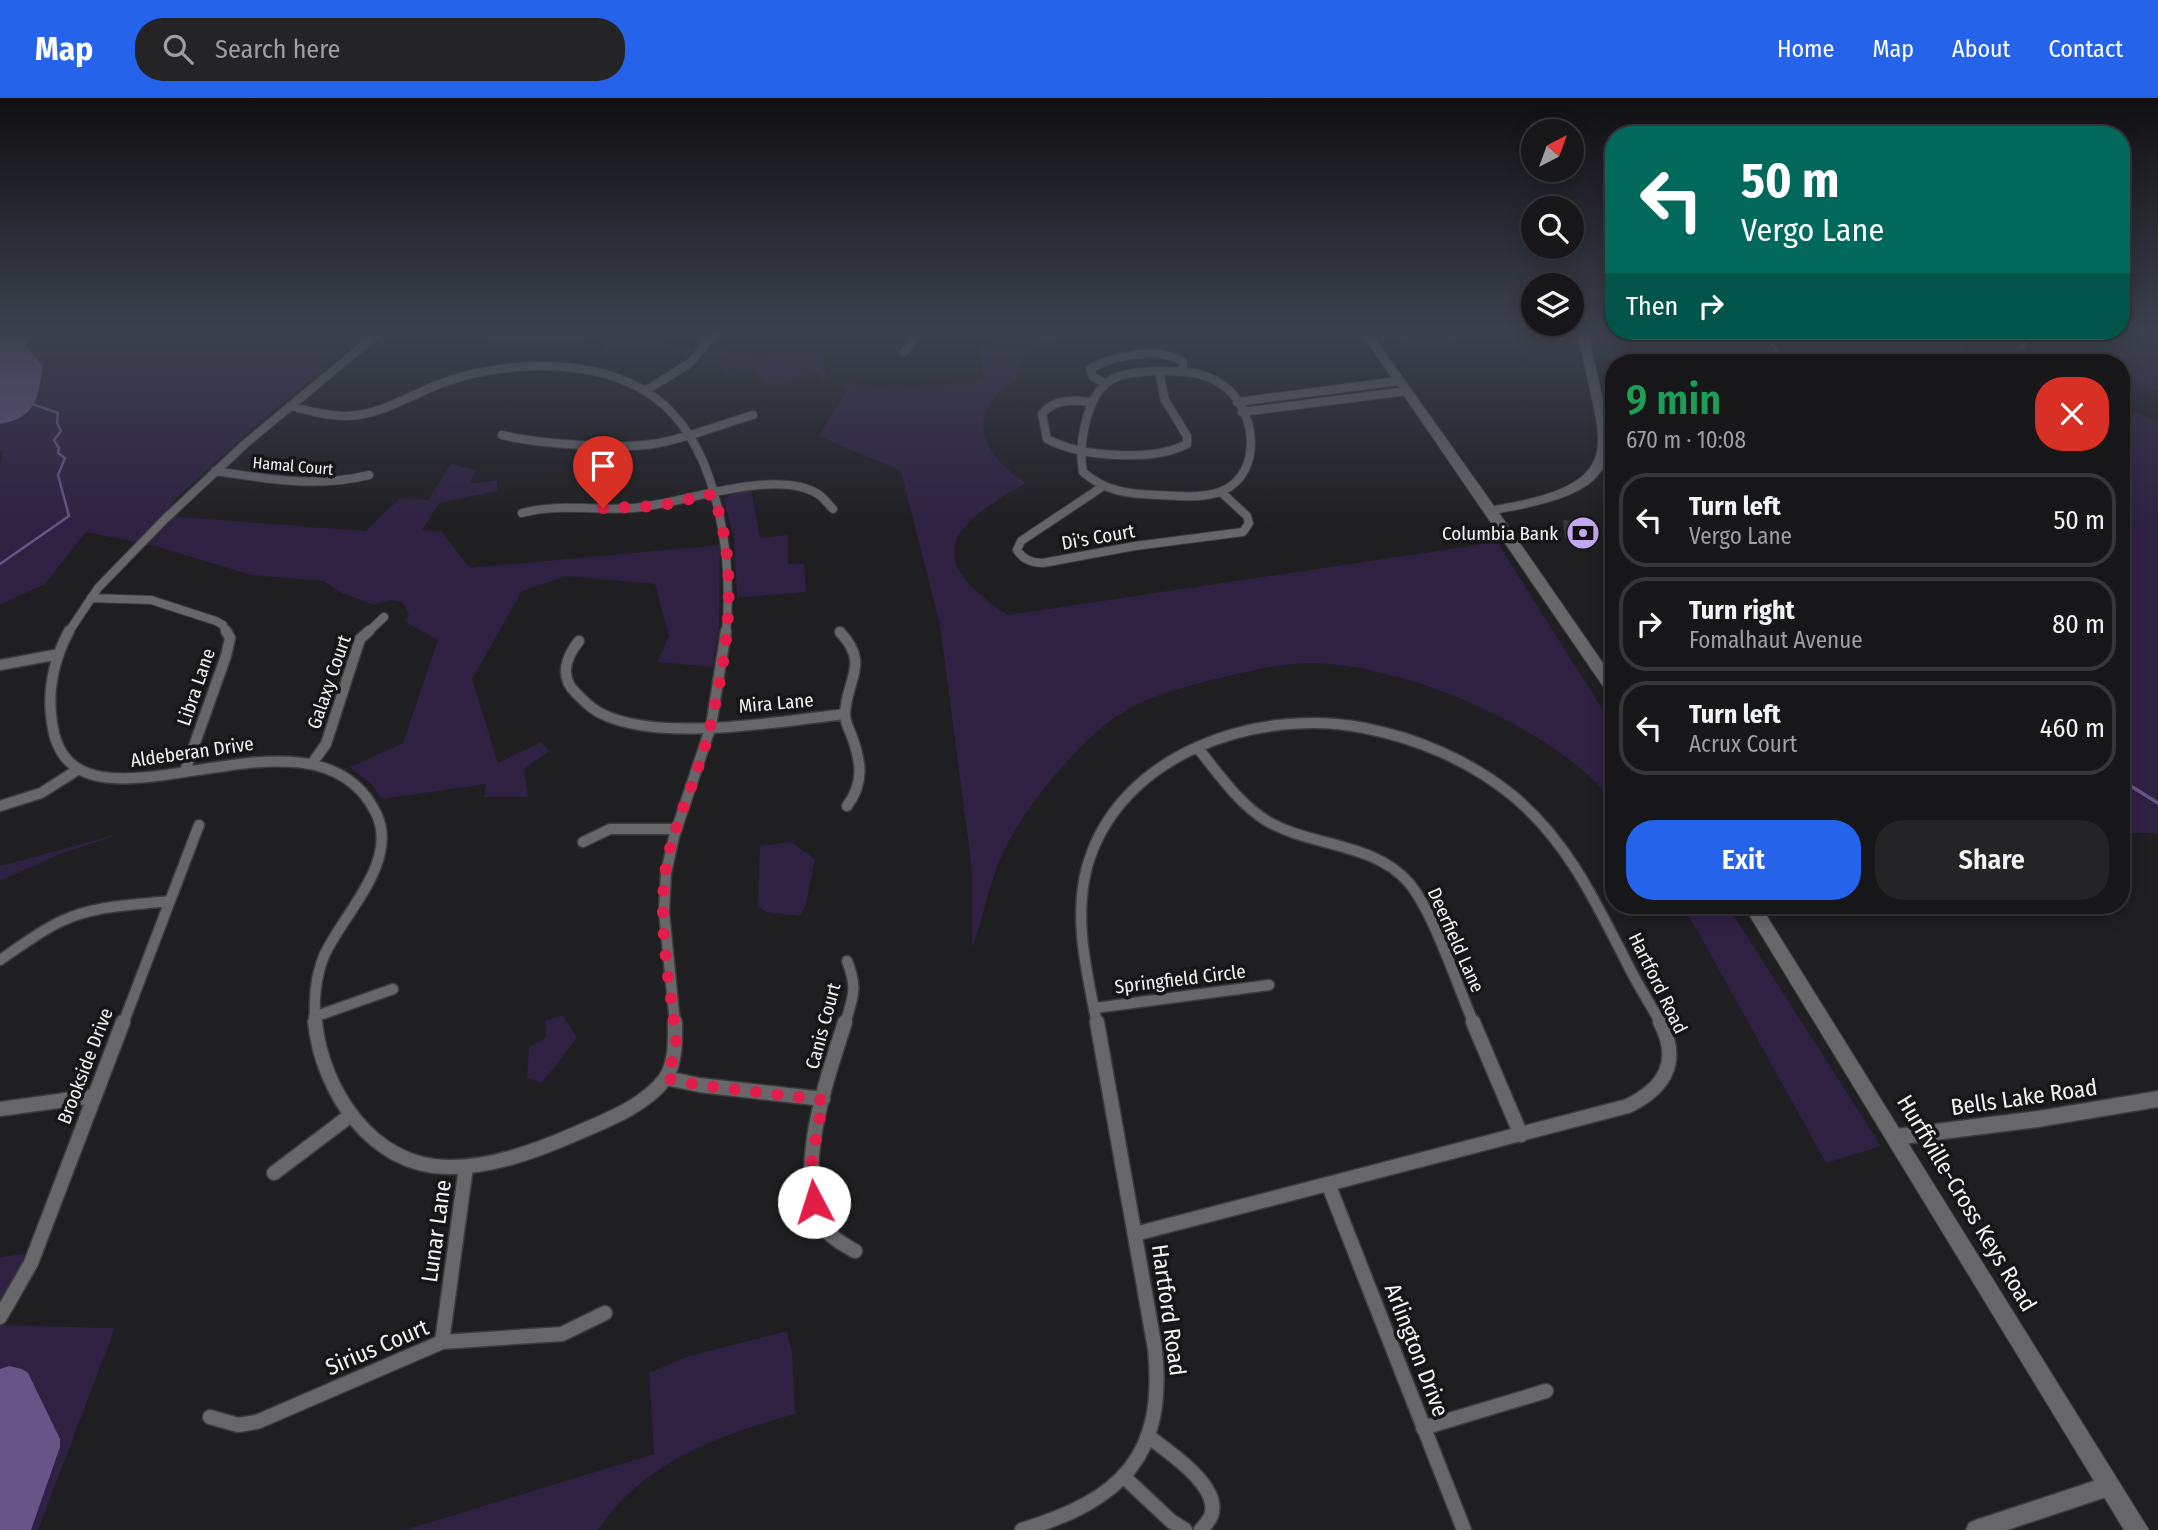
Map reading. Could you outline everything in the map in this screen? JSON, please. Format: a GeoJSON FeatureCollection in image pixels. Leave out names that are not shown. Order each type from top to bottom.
{"type":"FeatureCollection","features":[{"type":"Feature","properties":{"kind":"main road"},"geometry":{"type":"LineString","coordinates":[[1411,397],[1605,678]]}},
{"type":"Feature","properties":{"kind":"main road"},"geometry":{"type":"LineString","coordinates":[[1489,511],[1531,503],[1566,492],[1583,482],[1599,466],[1604,456],[1596,397]]}},
{"type":"Feature","properties":{"kind":"main road"},"geometry":{"type":"LineString","coordinates":[[1503,530],[1506,515],[1531,503]]}},
{"type":"Feature","properties":{"kind":"main road","name":"Hurffville-Cross Keys Road"},"geometry":{"type":"LineString","coordinates":[[1757,914],[2137,1530]]}},
{"type":"Feature","properties":{"kind":"street"},"geometry":{"type":"LineString","coordinates":[[0,806],[41,793],[79,769],[66,761],[58,750],[51,723],[51,688],[59,654],[92,597],[138,545],[215,471],[301,397]]}},
{"type":"Feature","properties":{"kind":"street"},"geometry":{"type":"LineString","coordinates":[[290,406],[336,416],[360,415],[387,408],[413,397]]}},
{"type":"Feature","properties":{"kind":"street"},"geometry":{"type":"LineString","coordinates":[[653,397],[669,409],[689,435],[713,494],[726,539],[728,601],[722,660],[709,727],[667,860],[663,898],[676,1040],[675,1053],[666,1078],[699,1085],[823,1100]]}},
{"type":"Feature","properties":{"kind":"street"},"geometry":{"type":"LineString","coordinates":[[1094,397],[1081,450],[1083,472],[1102,487],[1135,495],[1193,496],[1221,492],[1242,478],[1252,456],[1252,440],[1242,412],[1232,397]]}},
{"type":"Feature","properties":{"kind":"street"},"geometry":{"type":"LineString","coordinates":[[1092,402],[1062,401],[1051,405],[1042,414],[1050,442],[1059,447],[1081,450],[1166,452],[1185,447],[1187,436],[1164,397]]}},
{"type":"Feature","properties":{"kind":"street"},"geometry":{"type":"LineString","coordinates":[[1237,402],[1291,397]]}},
{"type":"Feature","properties":{"kind":"street"},"geometry":{"type":"LineString","coordinates":[[1242,412],[1336,397]]}},
{"type":"Feature","properties":{"kind":"street"},"geometry":{"type":"LineString","coordinates":[[502,435],[522,440],[628,445],[658,443],[753,415]]}},
{"type":"Feature","properties":{"kind":"street","name":"Hamal Court"},"geometry":{"type":"LineString","coordinates":[[215,471],[321,485],[339,484],[369,475]]}},
{"type":"Feature","properties":{"kind":"street"},"geometry":{"type":"LineString","coordinates":[[522,513],[553,507],[645,507],[746,487],[796,486],[818,494],[833,509]]}},
{"type":"Feature","properties":{"kind":"street","name":"Di's Court"},"geometry":{"type":"LineString","coordinates":[[1102,487],[1021,541],[1017,550],[1020,554],[1028,561],[1043,563],[1135,546],[1243,532],[1249,523],[1247,516],[1221,492]]}},
{"type":"Feature","properties":{"kind":"street","name":"Libra Lane"},"geometry":{"type":"LineString","coordinates":[[92,597],[152,600],[216,621],[228,632],[230,638],[226,656],[185,771]]}},
{"type":"Feature","properties":{"kind":"street","name":"Galaxy Court"},"geometry":{"type":"LineString","coordinates":[[313,762],[326,744],[360,639],[384,617]]}},
{"type":"Feature","properties":{"kind":"street"},"geometry":{"type":"LineString","coordinates":[[841,632],[853,646],[857,657],[857,668],[845,714],[862,770],[856,796],[847,806]]}},
{"type":"Feature","properties":{"kind":"street","name":"Mira Lane"},"geometry":{"type":"LineString","coordinates":[[579,641],[565,660],[566,679],[576,694],[594,709],[614,719],[642,726],[673,728],[845,714]]}},
{"type":"Feature","properties":{"kind":"street"},"geometry":{"type":"LineString","coordinates":[[0,665],[59,654]]}},
{"type":"Feature","properties":{"kind":"street","name":"Hartford Road"},"geometry":{"type":"LineString","coordinates":[[1021,1530],[1088,1506],[1107,1493],[1123,1476],[1148,1436],[1156,1402],[1157,1362],[1095,1008],[1082,920],[1086,875],[1099,838],[1118,808],[1143,781],[1171,760],[1228,735],[1279,725],[1339,725],[1396,736],[1456,759],[1493,780],[1534,815],[1556,838],[1583,877],[1662,1028],[1669,1050],[1669,1061],[1658,1088],[1641,1102],[1329,1186],[1135,1234]]}},
{"type":"Feature","properties":{"kind":"street","name":"Deerfield Lane"},"geometry":{"type":"LineString","coordinates":[[1197,747],[1244,802],[1260,815],[1289,831],[1376,857],[1399,872],[1416,890],[1521,1135]]}},
{"type":"Feature","properties":{"kind":"street","name":"Aldeberan Drive"},"geometry":{"type":"LineString","coordinates":[[79,769],[93,775],[122,779],[268,759],[313,762],[339,771],[358,787],[375,808],[381,835],[373,876],[326,953],[315,992],[314,1017],[328,1074],[351,1115],[373,1139],[404,1157],[433,1166],[466,1167],[510,1158],[563,1139],[638,1103],[666,1078]]}},
{"type":"Feature","properties":{"kind":"street","name":"Brookside Drive"},"geometry":{"type":"LineString","coordinates":[[0,1317],[31,1263],[200,825]]}},
{"type":"Feature","properties":{"kind":"street"},"geometry":{"type":"LineString","coordinates":[[583,842],[596,833],[610,829],[676,829]]}},
{"type":"Feature","properties":{"kind":"street"},"geometry":{"type":"LineString","coordinates":[[0,960],[48,928],[76,915],[92,910],[170,901]]}},
{"type":"Feature","properties":{"kind":"street","name":"Canis Court"},"geometry":{"type":"LineString","coordinates":[[848,961],[855,980],[855,992],[823,1100],[811,1165],[814,1202],[822,1222],[843,1246],[855,1251]]}},
{"type":"Feature","properties":{"kind":"street","name":"Springfield Circle"},"geometry":{"type":"LineString","coordinates":[[1095,1008],[1269,985]]}},
{"type":"Feature","properties":{"kind":"street"},"geometry":{"type":"LineString","coordinates":[[314,1017],[393,989]]}},
{"type":"Feature","properties":{"kind":"street"},"geometry":{"type":"LineString","coordinates":[[0,1109],[94,1096]]}},
{"type":"Feature","properties":{"kind":"street","name":"Bells Lake Road"},"geometry":{"type":"LineString","coordinates":[[1896,1137],[2038,1119],[2158,1099]]}},
{"type":"Feature","properties":{"kind":"street"},"geometry":{"type":"LineString","coordinates":[[274,1173],[351,1115]]}},
{"type":"Feature","properties":{"kind":"street","name":"Lunar Lane"},"geometry":{"type":"LineString","coordinates":[[442,1342],[466,1167]]}},
{"type":"Feature","properties":{"kind":"street","name":"Arlington Drive"},"geometry":{"type":"LineString","coordinates":[[1329,1186],[1464,1530]]}},
{"type":"Feature","properties":{"kind":"street","name":"Sirius Court"},"geometry":{"type":"LineString","coordinates":[[210,1417],[238,1425],[257,1422],[442,1342],[562,1334],[606,1313]]}},
{"type":"Feature","properties":{"kind":"street"},"geometry":{"type":"LineString","coordinates":[[1423,1428],[1546,1391]]}},
{"type":"Feature","properties":{"kind":"street"},"geometry":{"type":"LineString","coordinates":[[1148,1436],[1206,1487],[1213,1508],[1210,1522],[1202,1530]]}},
{"type":"Feature","properties":{"kind":"street"},"geometry":{"type":"LineString","coordinates":[[1123,1476],[1171,1521],[1185,1530]]}},
{"type":"Feature","properties":{"kind":"street"},"geometry":{"type":"LineString","coordinates":[[1976,1530],[2109,1486]]}},
{"type":"Feature","properties":{"kind":"shaded area"},"geometry":{"type":"Polygon","coordinates":[[[0,397],[289,397],[172,502],[179,517],[366,531],[400,498],[428,500],[451,464],[476,470],[470,484],[497,480],[497,491],[439,503],[422,530],[441,531],[470,568],[720,545],[719,625],[713,667],[657,662],[669,636],[655,584],[567,576],[522,591],[472,679],[498,763],[541,742],[549,751],[524,769],[528,797],[484,797],[486,784],[382,799],[371,784],[350,767],[403,743],[438,640],[404,621],[409,614],[402,602],[389,600],[374,605],[342,593],[323,581],[251,575],[155,546],[86,532],[45,584],[0,605],[0,467],[3,451],[0,450],[0,397]]]}},
{"type":"Feature","properties":{"kind":"shaded area"},"geometry":{"type":"Polygon","coordinates":[[[0,397],[37,397],[21,417],[0,424],[0,397]]]}},
{"type":"Feature","properties":{"kind":"shaded area"},"geometry":{"type":"Polygon","coordinates":[[[843,397],[996,397],[984,418],[988,445],[997,459],[1026,483],[979,514],[964,528],[956,543],[955,559],[963,576],[980,594],[1008,615],[1497,542],[1605,713],[1605,792],[1579,767],[1521,728],[1455,696],[1420,684],[1385,674],[1316,663],[1278,666],[1216,679],[1146,700],[1120,714],[1064,765],[1035,800],[1011,836],[994,876],[972,949],[972,870],[940,625],[901,471],[819,436],[843,397]]]}},
{"type":"Feature","properties":{"kind":"shaded area"},"geometry":{"type":"Polygon","coordinates":[[[2130,411],[2158,421],[2158,836],[2156,833],[2130,833],[2130,411]]]}},
{"type":"Feature","properties":{"kind":"shaded area"},"geometry":{"type":"Polygon","coordinates":[[[751,489],[760,538],[788,535],[788,564],[804,564],[806,592],[737,598],[734,538],[724,500],[731,493],[751,489]]]}},
{"type":"Feature","properties":{"kind":"shaded area"},"geometry":{"type":"Polygon","coordinates":[[[122,833],[58,855],[0,881],[0,866],[122,833]]]}},
{"type":"Feature","properties":{"kind":"shaded area"},"geometry":{"type":"Polygon","coordinates":[[[791,842],[815,859],[806,904],[800,916],[766,912],[758,906],[760,846],[791,842]]]}},
{"type":"Feature","properties":{"kind":"shaded area"},"geometry":{"type":"Polygon","coordinates":[[[1688,914],[1733,914],[1881,1146],[1826,1163],[1688,914]]]}},
{"type":"Feature","properties":{"kind":"shaded area"},"geometry":{"type":"Polygon","coordinates":[[[563,1015],[577,1038],[542,1083],[527,1078],[529,1047],[546,1038],[545,1021],[563,1015]]]}},
{"type":"Feature","properties":{"kind":"shaded area"},"geometry":{"type":"Polygon","coordinates":[[[33,1253],[0,1321],[0,1257],[33,1253]]]}},
{"type":"Feature","properties":{"kind":"shaded area"},"geometry":{"type":"Polygon","coordinates":[[[0,1325],[115,1328],[38,1530],[0,1530],[0,1325]]]}},
{"type":"Feature","properties":{"kind":"shaded area"},"geometry":{"type":"Polygon","coordinates":[[[787,1331],[792,1353],[795,1414],[739,1431],[685,1454],[637,1486],[616,1506],[598,1530],[405,1530],[654,1454],[649,1373],[686,1357],[787,1331]]]}},
{"type":"Feature","properties":{"kind":"shaded area"},"geometry":{"type":"Polygon","coordinates":[[[9,1366],[28,1373],[60,1439],[60,1447],[31,1530],[0,1530],[0,1369],[9,1366]]]}},
{"type":"Feature","properties":{"kind":"building","name":"Columbia Bank"},"geometry":{"type":"Polygon","coordinates":[[[1563,520],[1586,523],[1589,541],[1565,538],[1563,520]]]}},
{"type":"Feature","properties":{"kind":"waterway"},"geometry":{"type":"LineString","coordinates":[[0,564],[69,516],[58,475],[65,458],[58,453],[59,448],[54,440],[61,431],[57,423],[58,413],[32,404]]}},
{"type":"Feature","properties":{"kind":"waterway"},"geometry":{"type":"LineString","coordinates":[[2130,786],[2158,803]]}},
{"type":"Feature","properties":{"kind":"place","name":"Columbia Bank"},"geometry":{"type":"Point","coordinates":[1583,533]}},
{"type":"Feature","properties":{"kind":"route"},"geometry":{"type":"LineString","coordinates":[[603,508],[658,506],[713,494],[722,521],[728,554],[728,601],[719,683],[706,741],[676,829],[664,880],[663,914],[676,1040],[675,1053],[666,1078],[699,1085],[823,1100],[811,1165],[814,1202]]}}]}
